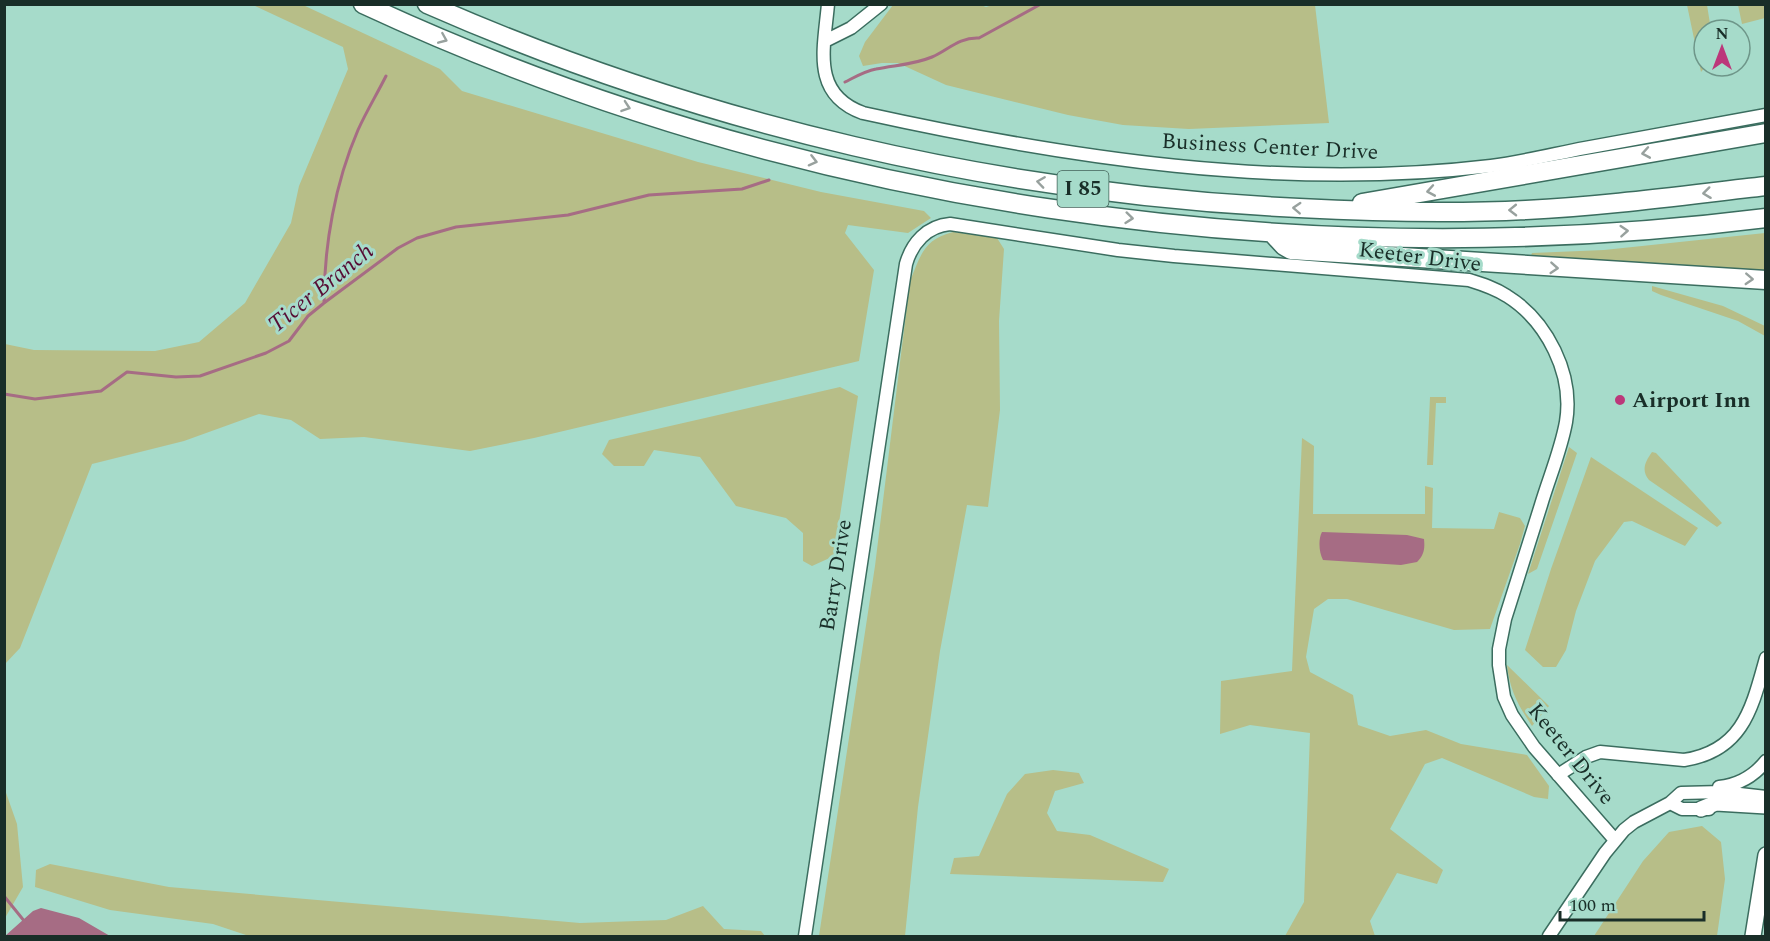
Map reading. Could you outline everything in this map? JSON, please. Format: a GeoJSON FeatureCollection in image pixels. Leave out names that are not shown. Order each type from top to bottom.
{"type":"FeatureCollection","features":[{"type":"Feature","properties":{"kind":"highway","name":"I 85"},"geometry":{"type":"LineString","coordinates":[[363,4],[452,43],[551,82],[712,134],[817,163],[1034,206],[1103,216],[1272,233],[1408,239],[1624,231],[1766,218]]}},
{"type":"Feature","properties":{"kind":"highway","name":"I 85"},"geometry":{"type":"LineString","coordinates":[[427,4],[529,47],[658,93],[757,122],[877,152],[995,175],[1097,191],[1256,206],[1380,212],[1525,210],[1622,203],[1766,186]]}},
{"type":"Feature","properties":{"kind":"highway"},"geometry":{"type":"LineString","coordinates":[[1325,210],[1766,133]]}},
{"type":"Feature","properties":{"kind":"highway"},"geometry":{"type":"LineString","coordinates":[[1272,233],[1291,250],[1766,280]]}},
{"type":"Feature","properties":{"kind":"main road"},"geometry":{"type":"LineString","coordinates":[[1701,809],[1716,803],[1766,806]]}},
{"type":"Feature","properties":{"kind":"main road"},"geometry":{"type":"LineString","coordinates":[[1753,936],[1766,855]]}},
{"type":"Feature","properties":{"kind":"street","name":"Business Center Drive"},"geometry":{"type":"LineString","coordinates":[[828,4],[824,66],[829,86],[843,104],[863,113],[1028,147],[1208,168],[1314,174],[1383,174],[1492,166],[1766,115]]}},
{"type":"Feature","properties":{"kind":"street"},"geometry":{"type":"LineString","coordinates":[[825,41],[851,28],[881,4]]}},
{"type":"Feature","properties":{"kind":"street","name":"Keeter Drive"},"geometry":{"type":"LineString","coordinates":[[931,229],[950,224],[1118,250],[1468,280],[1491,287],[1522,307],[1546,334],[1555,350],[1565,384],[1566,421],[1505,619],[1499,649],[1500,681],[1504,697],[1520,729],[1615,840]]}},
{"type":"Feature","properties":{"kind":"street","name":"Barry Drive"},"geometry":{"type":"LineString","coordinates":[[805,936],[899,297],[908,255],[919,239],[931,229]]}},
{"type":"Feature","properties":{"kind":"street"},"geometry":{"type":"LineString","coordinates":[[1558,775],[1586,757],[1600,752],[1684,760],[1698,758],[1719,748],[1742,728],[1751,710],[1766,658]]}},
{"type":"Feature","properties":{"kind":"street"},"geometry":{"type":"LineString","coordinates":[[1694,793],[1706,788],[1729,786],[1743,780],[1755,773],[1766,761]]}},
{"type":"Feature","properties":{"kind":"street"},"geometry":{"type":"LineString","coordinates":[[1549,936],[1615,840],[1634,822],[1670,803],[1681,793],[1722,792],[1766,797]]}},
{"type":"Feature","properties":{"kind":"street"},"geometry":{"type":"LineString","coordinates":[[1670,803],[1682,809],[1766,813]]}},
{"type":"Feature","properties":{"kind":"green space"},"geometry":{"type":"Polygon","coordinates":[[[978,4],[986,7],[996,4],[1315,5],[1329,123],[1189,129],[1123,125],[1068,115],[946,85],[898,63],[863,66],[859,56],[865,42],[893,5],[978,4]]]}},
{"type":"Feature","properties":{"kind":"green space"},"geometry":{"type":"Polygon","coordinates":[[[253,5],[303,5],[440,69],[462,91],[698,162],[821,192],[924,211],[931,218],[908,233],[848,225],[845,233],[874,270],[859,361],[470,451],[364,437],[320,439],[291,420],[259,414],[184,441],[92,464],[20,648],[5,664],[5,344],[34,350],[155,351],[199,342],[245,303],[291,223],[299,186],[348,69],[343,47],[253,5]]]}},
{"type":"Feature","properties":{"kind":"green space"},"geometry":{"type":"Polygon","coordinates":[[[1687,5],[1707,5],[1709,18],[1692,18],[1692,29],[1687,5]]]}},
{"type":"Feature","properties":{"kind":"green space"},"geometry":{"type":"Polygon","coordinates":[[[1738,5],[1765,5],[1765,18],[1752,21],[1752,18],[1741,18],[1738,5]]]}},
{"type":"Feature","properties":{"kind":"green space"},"geometry":{"type":"Polygon","coordinates":[[[953,232],[997,238],[1004,249],[999,321],[1000,410],[988,507],[967,505],[940,651],[918,807],[905,936],[819,936],[875,566],[910,281],[929,244],[953,232]]]}},
{"type":"Feature","properties":{"kind":"green space"},"geometry":{"type":"Polygon","coordinates":[[[1765,233],[1765,274],[1530,258],[1532,253],[1604,250],[1765,233]]]}},
{"type":"Feature","properties":{"kind":"green space"},"geometry":{"type":"Polygon","coordinates":[[[1652,286],[1723,306],[1765,326],[1765,336],[1738,321],[1661,295],[1652,291],[1652,286]]]}},
{"type":"Feature","properties":{"kind":"green space"},"geometry":{"type":"Polygon","coordinates":[[[840,387],[858,396],[834,556],[812,566],[803,561],[803,533],[786,518],[736,506],[700,457],[654,450],[644,466],[614,466],[602,454],[609,440],[840,387]]]}},
{"type":"Feature","properties":{"kind":"green space"},"geometry":{"type":"Polygon","coordinates":[[[1430,397],[1446,397],[1446,403],[1436,403],[1433,465],[1427,465],[1430,397]]]}},
{"type":"Feature","properties":{"kind":"green space"},"geometry":{"type":"Polygon","coordinates":[[[1302,438],[1314,446],[1313,514],[1425,514],[1425,486],[1433,488],[1432,528],[1494,529],[1499,512],[1520,518],[1525,526],[1490,629],[1454,630],[1347,599],[1328,599],[1314,609],[1306,657],[1310,672],[1353,695],[1358,725],[1390,736],[1426,730],[1461,744],[1527,755],[1549,786],[1548,799],[1534,797],[1442,758],[1425,764],[1390,829],[1443,870],[1437,884],[1397,873],[1370,921],[1375,936],[1285,936],[1304,902],[1310,733],[1250,725],[1220,734],[1221,681],[1292,671],[1302,438]]]}},
{"type":"Feature","properties":{"kind":"green space"},"geometry":{"type":"Polygon","coordinates":[[[1569,447],[1577,453],[1537,569],[1528,574],[1569,447]]]}},
{"type":"Feature","properties":{"kind":"green space"},"geometry":{"type":"Polygon","coordinates":[[[1652,452],[1656,453],[1722,523],[1717,527],[1649,480],[1645,473],[1645,466],[1652,452]]]}},
{"type":"Feature","properties":{"kind":"green space"},"geometry":{"type":"Polygon","coordinates":[[[1591,457],[1698,528],[1685,546],[1632,521],[1624,522],[1595,561],[1576,611],[1566,650],[1556,667],[1543,667],[1525,650],[1591,457]]]}},
{"type":"Feature","properties":{"kind":"green space"},"geometry":{"type":"Polygon","coordinates":[[[1507,665],[1549,706],[1532,726],[1515,697],[1507,665]]]}},
{"type":"Feature","properties":{"kind":"green space"},"geometry":{"type":"Polygon","coordinates":[[[1053,770],[1079,773],[1084,783],[1055,791],[1047,813],[1057,831],[1090,835],[1169,869],[1163,882],[950,874],[954,858],[979,856],[1007,794],[1025,774],[1053,770]]]}},
{"type":"Feature","properties":{"kind":"green space"},"geometry":{"type":"Polygon","coordinates":[[[4,787],[17,824],[23,887],[5,918],[4,787]]]}},
{"type":"Feature","properties":{"kind":"green space"},"geometry":{"type":"Polygon","coordinates":[[[1702,826],[1721,842],[1725,879],[1717,936],[1594,936],[1643,861],[1669,832],[1702,826]]]}},
{"type":"Feature","properties":{"kind":"green space"},"geometry":{"type":"Polygon","coordinates":[[[50,864],[169,887],[580,923],[666,920],[703,906],[724,929],[761,931],[765,936],[249,936],[213,924],[110,910],[35,887],[36,870],[50,864]]]}},
{"type":"Feature","properties":{"kind":"shaded area"},"geometry":{"type":"Polygon","coordinates":[[[1322,532],[1407,535],[1424,539],[1424,549],[1417,562],[1401,565],[1323,560],[1320,546],[1322,532]]]}},
{"type":"Feature","properties":{"kind":"shaded area"},"geometry":{"type":"Polygon","coordinates":[[[41,908],[79,918],[110,936],[5,936],[33,911],[41,908]]]}},
{"type":"Feature","properties":{"kind":"waterway","name":"Ticer Branch"},"geometry":{"type":"LineString","coordinates":[[845,82],[872,70],[925,60],[960,42],[979,38],[1041,4]]}},
{"type":"Feature","properties":{"kind":"waterway"},"geometry":{"type":"LineString","coordinates":[[324,303],[326,259],[332,215],[343,171],[364,116],[386,76]]}},
{"type":"Feature","properties":{"kind":"waterway","name":"Ticer Branch"},"geometry":{"type":"LineString","coordinates":[[4,394],[35,399],[101,391],[127,372],[176,377],[200,376],[266,353],[289,341],[308,316],[398,248],[417,238],[456,227],[568,215],[649,195],[742,189],[769,180]]}},
{"type":"Feature","properties":{"kind":"waterway"},"geometry":{"type":"LineString","coordinates":[[4,896],[25,922]]}},
{"type":"Feature","properties":{"kind":"place","name":"Airport Inn"},"geometry":{"type":"Point","coordinates":[1620,400]}}]}
